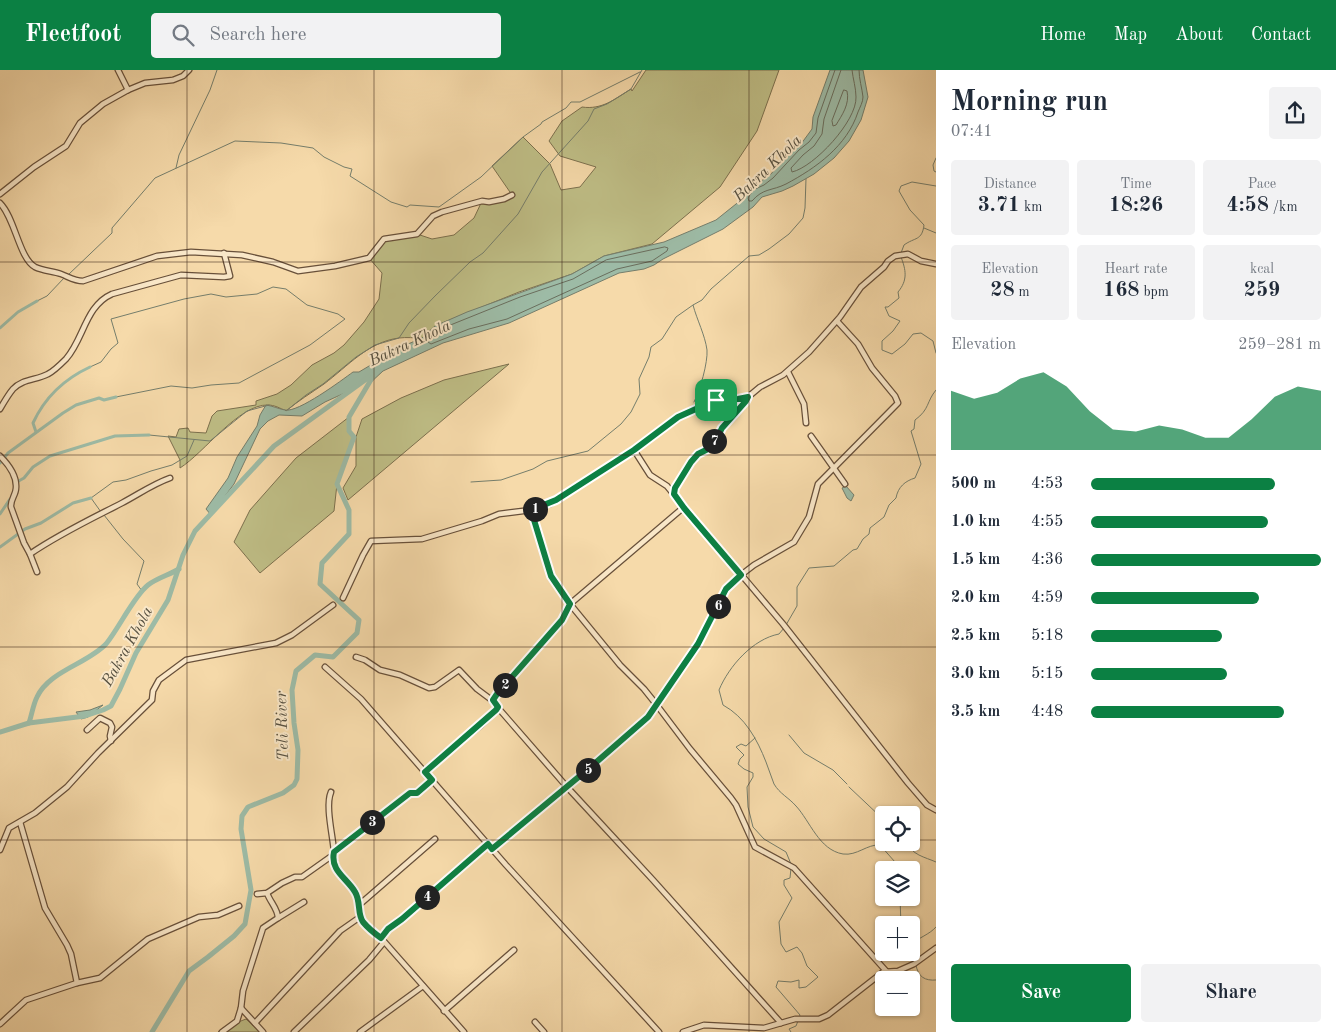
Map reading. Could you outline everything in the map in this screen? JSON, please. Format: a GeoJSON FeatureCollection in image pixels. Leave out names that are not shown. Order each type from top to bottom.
{"type":"FeatureCollection","features":[{"type":"Feature","properties":{"kind":"street"},"geometry":{"type":"LineString","coordinates":[[118,70],[128,90]]}},
{"type":"Feature","properties":{"kind":"street"},"geometry":{"type":"LineString","coordinates":[[0,194],[34,167],[66,146],[80,123],[90,113],[128,90],[145,83],[174,80],[183,76],[189,70]]}},
{"type":"Feature","properties":{"kind":"street"},"geometry":{"type":"LineString","coordinates":[[0,203],[15,229],[24,255],[30,263],[38,268],[63,274],[83,282],[157,256],[191,252],[224,253],[261,259],[298,271],[358,262],[369,258],[384,239],[417,234],[433,216],[442,212],[482,201],[489,202],[504,199],[512,195]]}},
{"type":"Feature","properties":{"kind":"street"},"geometry":{"type":"LineString","coordinates":[[0,408],[18,384],[48,374],[67,357],[87,319],[104,298],[112,294],[181,275],[230,276],[224,253]]}},
{"type":"Feature","properties":{"kind":"street"},"geometry":{"type":"LineString","coordinates":[[674,494],[675,488],[691,462],[698,454],[706,450],[748,397],[760,387],[788,372],[803,359],[837,321],[861,287],[884,267],[888,261],[902,254],[926,263],[936,264]]}},
{"type":"Feature","properties":{"kind":"street"},"geometry":{"type":"LineString","coordinates":[[492,849],[648,717],[698,644],[726,589],[741,575],[794,542],[809,517],[818,484],[898,404],[895,396],[872,368],[858,344],[837,321]]}},
{"type":"Feature","properties":{"kind":"street"},"geometry":{"type":"LineString","coordinates":[[788,372],[804,404],[806,423]]}},
{"type":"Feature","properties":{"kind":"street"},"geometry":{"type":"LineString","coordinates":[[343,598],[363,555],[372,541],[422,539],[482,521],[491,516],[531,510],[556,500],[634,450],[678,417],[716,400],[748,397]]}},
{"type":"Feature","properties":{"kind":"street"},"geometry":{"type":"LineString","coordinates":[[811,436],[845,484]]}},
{"type":"Feature","properties":{"kind":"street"},"geometry":{"type":"LineString","coordinates":[[634,450],[650,475],[667,486],[783,624],[904,778],[927,805],[936,810]]}},
{"type":"Feature","properties":{"kind":"street"},"geometry":{"type":"LineString","coordinates":[[0,456],[14,478],[16,488],[10,502],[11,507],[24,543],[38,572]]}},
{"type":"Feature","properties":{"kind":"street"},"geometry":{"type":"LineString","coordinates":[[30,554],[65,532],[136,496],[152,485],[170,478]]}},
{"type":"Feature","properties":{"kind":"street"},"geometry":{"type":"LineString","coordinates":[[493,700],[562,620],[570,604],[684,508]]}},
{"type":"Feature","properties":{"kind":"street"},"geometry":{"type":"LineString","coordinates":[[531,510],[551,576],[570,604],[620,665],[644,689],[736,805],[754,847],[794,868],[886,971]]}},
{"type":"Feature","properties":{"kind":"street"},"geometry":{"type":"LineString","coordinates":[[0,850],[9,828],[34,813],[67,787],[110,740],[152,700],[153,691],[159,680],[186,660],[276,643],[292,635],[333,604]]}},
{"type":"Feature","properties":{"kind":"street"},"geometry":{"type":"LineString","coordinates":[[356,657],[380,670],[400,675],[429,688],[435,687],[459,670],[477,689],[493,700],[567,787],[660,887],[781,1023]]}},
{"type":"Feature","properties":{"kind":"street"},"geometry":{"type":"LineString","coordinates":[[325,667],[361,699],[492,849],[660,1032]]}},
{"type":"Feature","properties":{"kind":"street"},"geometry":{"type":"LineString","coordinates":[[425,772],[487,719],[498,707]]}},
{"type":"Feature","properties":{"kind":"street"},"geometry":{"type":"LineString","coordinates":[[87,730],[100,718],[110,723],[112,727],[110,740]]}},
{"type":"Feature","properties":{"kind":"street"},"geometry":{"type":"LineString","coordinates":[[257,894],[267,893],[295,877],[304,876],[410,793],[418,793],[432,780]]}},
{"type":"Feature","properties":{"kind":"street"},"geometry":{"type":"LineString","coordinates":[[331,792],[329,800],[330,816],[334,854],[338,871],[356,892],[362,921],[383,940],[464,1032]]}},
{"type":"Feature","properties":{"kind":"street"},"geometry":{"type":"LineString","coordinates":[[20,822],[45,908],[71,954],[77,983]]}},
{"type":"Feature","properties":{"kind":"street"},"geometry":{"type":"LineString","coordinates":[[359,905],[435,839]]}},
{"type":"Feature","properties":{"kind":"street"},"geometry":{"type":"LineString","coordinates":[[294,1032],[368,960],[383,940],[388,929],[488,844]]}},
{"type":"Feature","properties":{"kind":"street"},"geometry":{"type":"LineString","coordinates":[[267,893],[269,901],[278,913],[278,918]]}},
{"type":"Feature","properties":{"kind":"street"},"geometry":{"type":"LineString","coordinates":[[222,1032],[237,1021],[243,991],[263,928],[304,902]]}},
{"type":"Feature","properties":{"kind":"street"},"geometry":{"type":"LineString","coordinates":[[0,1024],[26,1000],[77,983],[100,978],[142,943],[156,935],[199,917],[218,915],[239,906]]}},
{"type":"Feature","properties":{"kind":"street"},"geometry":{"type":"LineString","coordinates":[[255,1023],[334,937],[360,916]]}},
{"type":"Feature","properties":{"kind":"street"},"geometry":{"type":"LineString","coordinates":[[898,971],[914,964],[936,948]]}},
{"type":"Feature","properties":{"kind":"street"},"geometry":{"type":"LineString","coordinates":[[444,1011],[514,950]]}},
{"type":"Feature","properties":{"kind":"street"},"geometry":{"type":"LineString","coordinates":[[683,1032],[704,1026],[746,1030],[764,1028],[795,1019],[819,1018],[828,1015],[875,978]]}},
{"type":"Feature","properties":{"kind":"street"},"geometry":{"type":"LineString","coordinates":[[360,1032],[423,986]]}},
{"type":"Feature","properties":{"kind":"street"},"geometry":{"type":"LineString","coordinates":[[241,1008],[263,1032]]}},
{"type":"Feature","properties":{"kind":"street"},"geometry":{"type":"LineString","coordinates":[[535,1022],[544,1032]]}},
{"type":"Feature","properties":{"kind":"shaded area"},"geometry":{"type":"Polygon","coordinates":[[[646,70],[779,70],[757,131],[720,187],[652,244],[604,256],[572,274],[519,292],[435,326],[422,338],[399,338],[378,344],[286,411],[268,405],[245,412],[180,468],[180,460],[168,436],[176,437],[179,429],[188,428],[190,432],[206,433],[212,416],[217,411],[256,405],[256,401],[277,394],[291,385],[312,365],[344,345],[364,322],[379,299],[382,273],[369,258],[384,239],[417,234],[432,239],[454,235],[474,218],[482,201],[489,202],[512,195],[492,166],[523,137],[550,164],[561,190],[580,187],[596,167],[560,156],[549,141],[562,121],[582,107],[596,107],[614,100],[631,89],[632,91],[646,70]]]}},
{"type":"Feature","properties":{"kind":"shaded area"},"geometry":{"type":"Polygon","coordinates":[[[509,364],[348,500],[343,488],[356,466],[356,437],[362,419],[401,398],[444,380],[509,364]]]}},
{"type":"Feature","properties":{"kind":"shaded area"},"geometry":{"type":"Polygon","coordinates":[[[349,417],[349,431],[354,437],[337,484],[334,511],[260,573],[234,542],[250,510],[296,458],[349,417]]]}},
{"type":"Feature","properties":{"kind":"shaded area"},"geometry":{"type":"Polygon","coordinates":[[[246,1019],[260,1032],[218,1032],[228,1026],[246,1019]]]}},
{"type":"Feature","properties":{"kind":"water"},"geometry":{"type":"Polygon","coordinates":[[[830,70],[863,70],[868,97],[861,120],[849,141],[834,158],[814,174],[782,191],[762,197],[753,207],[723,229],[654,265],[644,269],[619,273],[509,323],[443,343],[383,371],[369,384],[369,377],[349,391],[325,402],[302,416],[279,415],[268,421],[260,429],[234,484],[211,515],[206,509],[228,478],[237,457],[257,426],[260,415],[266,405],[291,410],[320,395],[353,372],[359,372],[401,347],[422,338],[435,326],[467,312],[572,274],[604,256],[664,242],[716,220],[741,200],[750,186],[770,175],[796,146],[801,144],[812,129],[813,117],[830,70]]]}},
{"type":"Feature","properties":{"kind":"water"},"geometry":{"type":"Polygon","coordinates":[[[846,486],[854,495],[851,501],[847,498],[842,488],[846,486]]]}},
{"type":"Feature","properties":{"kind":"water"},"geometry":{"type":"Polygon","coordinates":[[[103,705],[88,717],[81,719],[76,712],[90,710],[103,705]]]}},
{"type":"Feature","properties":{"kind":"waterway"},"geometry":{"type":"LineString","coordinates":[[171,78],[182,74],[185,70]]}},
{"type":"Feature","properties":{"kind":"waterway"},"geometry":{"type":"LineString","coordinates":[[176,168],[179,155],[210,90],[217,70]]}},
{"type":"Feature","properties":{"kind":"waterway"},"geometry":{"type":"LineString","coordinates":[[285,410],[323,384],[356,357],[375,345],[399,338],[409,323],[470,262],[483,253],[518,214],[542,172],[588,121],[594,109],[607,104],[631,89],[642,70]]}},
{"type":"Feature","properties":{"kind":"waterway"},"geometry":{"type":"LineString","coordinates":[[68,275],[112,233],[112,228],[155,178],[235,141],[281,143],[313,148],[324,157],[352,169],[350,176],[391,202],[407,207],[410,205],[439,207],[481,177],[523,137],[542,122],[566,108],[571,102],[580,102],[640,72]]}},
{"type":"Feature","properties":{"kind":"waterway"},"geometry":{"type":"LineString","coordinates":[[936,158],[933,165],[936,172]]}},
{"type":"Feature","properties":{"kind":"waterway"},"geometry":{"type":"LineString","coordinates":[[694,402],[703,376],[707,350],[693,305],[702,300],[711,289],[749,256],[759,255],[789,234],[803,218],[806,179]]}},
{"type":"Feature","properties":{"kind":"waterway"},"geometry":{"type":"LineString","coordinates":[[901,253],[904,245],[922,234],[924,225],[910,210],[899,191],[901,186],[912,182],[936,186]]}},
{"type":"Feature","properties":{"kind":"waterway"},"geometry":{"type":"LineString","coordinates":[[924,228],[936,233]]}},
{"type":"Feature","properties":{"kind":"waterway"},"geometry":{"type":"LineString","coordinates":[[901,257],[905,279],[898,292],[899,298],[888,307],[885,307],[889,316],[900,321],[882,341],[882,350],[892,354],[905,344],[913,334],[921,333],[933,341],[936,353]]}},
{"type":"Feature","properties":{"kind":"waterway"},"geometry":{"type":"LineString","coordinates":[[37,301],[47,296],[65,277]]}},
{"type":"Feature","properties":{"kind":"waterway"},"geometry":{"type":"LineString","coordinates":[[90,367],[101,362],[118,343],[111,319],[184,299],[211,294],[226,297],[257,294],[273,287],[286,289],[307,305],[338,314],[345,319],[310,345],[239,383],[192,388],[171,386],[116,397]]}},
{"type":"Feature","properties":{"kind":"waterway"},"geometry":{"type":"LineString","coordinates":[[0,328],[18,312],[37,301]]}},
{"type":"Feature","properties":{"kind":"waterway"},"geometry":{"type":"LineString","coordinates":[[471,482],[501,480],[533,469],[547,461],[588,451],[621,424],[631,412],[640,394],[639,379],[649,357],[651,347],[662,339],[676,317],[693,305]]}},
{"type":"Feature","properties":{"kind":"waterway"},"geometry":{"type":"LineString","coordinates":[[36,432],[33,423],[49,397],[72,377],[90,367]]}},
{"type":"Feature","properties":{"kind":"waterway","name":"Bakra Khola"},"geometry":{"type":"LineString","coordinates":[[0,732],[29,723],[85,716],[111,706],[136,653],[168,600],[183,555],[195,531],[274,446],[372,375]]}},
{"type":"Feature","properties":{"kind":"waterway","name":"Teli River"},"geometry":{"type":"LineString","coordinates":[[152,1032],[189,971],[234,936],[245,924],[251,890],[241,829],[242,816],[248,807],[283,793],[294,785],[297,779],[298,750],[292,690],[296,671],[315,655],[333,657],[357,633],[359,620],[320,584],[322,563],[349,534],[349,510],[337,484],[354,437],[349,431],[349,417],[372,378]]}},
{"type":"Feature","properties":{"kind":"waterway"},"geometry":{"type":"LineString","coordinates":[[786,625],[797,606],[797,587],[809,568],[834,566],[853,550],[857,549],[863,539],[869,534],[870,528],[884,517],[900,488],[915,478],[921,464],[911,431],[914,429],[915,420],[926,409],[936,390]]}},
{"type":"Feature","properties":{"kind":"waterway"},"geometry":{"type":"LineString","coordinates":[[0,463],[8,453],[76,405],[99,398],[104,400],[116,397]]}},
{"type":"Feature","properties":{"kind":"waterway"},"geometry":{"type":"LineString","coordinates":[[149,435],[210,441],[247,411],[269,405]]}},
{"type":"Feature","properties":{"kind":"waterway"},"geometry":{"type":"LineString","coordinates":[[15,483],[24,478],[33,467],[50,456],[115,436],[149,435]]}},
{"type":"Feature","properties":{"kind":"waterway"},"geometry":{"type":"LineString","coordinates":[[101,512],[91,498],[113,482],[126,480],[172,465],[187,456],[194,440]]}},
{"type":"Feature","properties":{"kind":"waterway"},"geometry":{"type":"LineString","coordinates":[[0,547],[25,529],[41,523],[73,503],[91,498]]}},
{"type":"Feature","properties":{"kind":"waterway"},"geometry":{"type":"LineString","coordinates":[[0,514],[10,499]]}},
{"type":"Feature","properties":{"kind":"waterway"},"geometry":{"type":"LineString","coordinates":[[104,515],[144,561],[137,584],[142,591]]}},
{"type":"Feature","properties":{"kind":"waterway"},"geometry":{"type":"LineString","coordinates":[[29,723],[36,700],[43,688],[59,674],[98,651],[106,644],[143,590],[148,585],[179,569]]}},
{"type":"Feature","properties":{"kind":"waterway"},"geometry":{"type":"LineString","coordinates":[[784,628],[779,634],[760,641],[736,663],[719,690],[723,705],[744,722],[762,753],[774,784],[801,812],[821,841],[828,847],[843,854],[880,845],[894,861]]}},
{"type":"Feature","properties":{"kind":"waterway"},"geometry":{"type":"LineString","coordinates":[[789,735],[804,753],[833,770],[847,784]]}},
{"type":"Feature","properties":{"kind":"waterway"},"geometry":{"type":"LineString","coordinates":[[755,738],[746,746],[741,744],[736,747],[744,755],[738,764],[753,773],[753,777],[747,787],[748,807],[753,827],[764,839],[786,852],[791,864]]}},
{"type":"Feature","properties":{"kind":"waterway"},"geometry":{"type":"LineString","coordinates":[[849,787],[875,812]]}},
{"type":"Feature","properties":{"kind":"waterway"},"geometry":{"type":"LineString","coordinates":[[913,851],[936,862]]}},
{"type":"Feature","properties":{"kind":"waterway"},"geometry":{"type":"LineString","coordinates":[[791,868],[790,878],[784,880],[784,885],[792,898],[779,922],[781,944],[786,952],[797,947],[802,953],[807,966],[818,977],[806,987],[799,988],[799,980],[791,982],[778,981],[776,987],[800,1015],[799,1018]]}},
{"type":"Feature","properties":{"kind":"waterway"},"geometry":{"type":"LineString","coordinates":[[900,906],[901,916]]}},
{"type":"Feature","properties":{"kind":"waterway"},"geometry":{"type":"LineString","coordinates":[[920,938],[936,927]]}},
{"type":"Feature","properties":{"kind":"waterway"},"geometry":{"type":"LineString","coordinates":[[916,965],[920,975],[929,980],[936,980]]}},
{"type":"Feature","properties":{"kind":"waterway"},"geometry":{"type":"LineString","coordinates":[[791,1032],[789,1029],[796,1026],[798,1021]]}},
{"type":"Feature","properties":{"kind":"route"},"geometry":{"type":"LineString","coordinates":[[748,397],[706,450],[698,454],[691,462],[675,488],[674,494],[741,575],[726,589],[698,644],[648,717],[492,849],[488,844],[449,876],[402,919],[388,929],[381,938],[362,921],[356,892],[342,878],[338,871],[333,855],[334,852],[410,792],[420,792],[432,780],[425,772],[496,710],[498,707],[493,700],[497,694],[562,620],[570,604],[551,576],[531,510],[550,504],[634,450],[671,421],[716,400],[748,397]]}}]}
